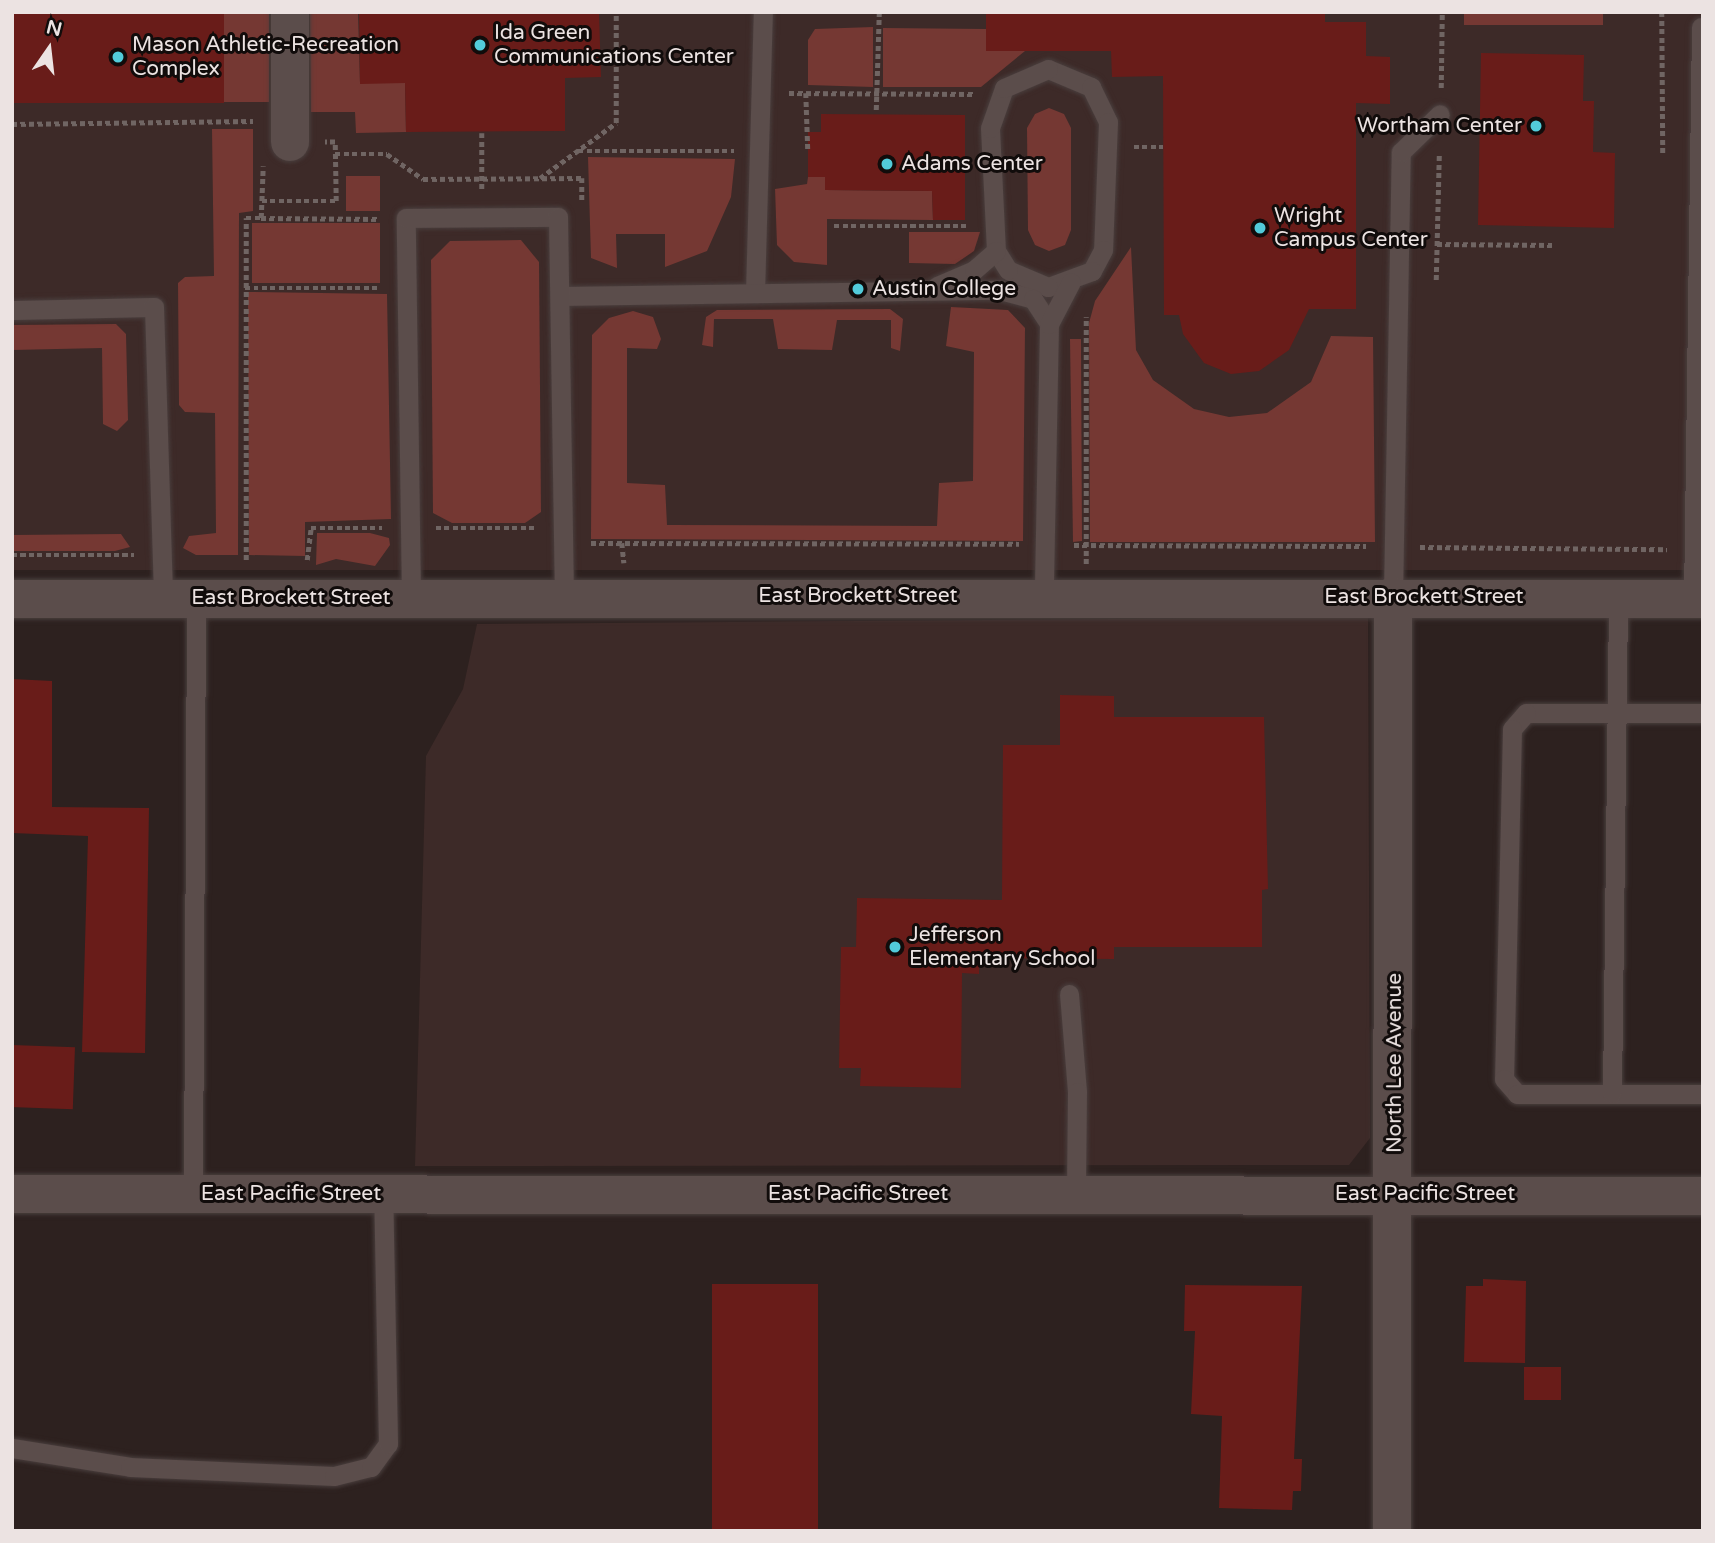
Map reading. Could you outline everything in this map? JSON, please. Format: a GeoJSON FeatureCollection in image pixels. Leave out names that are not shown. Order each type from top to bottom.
{"type":"FeatureCollection","features":[{"type":"Feature","properties":{"kind":"street"},"geometry":{"type":"LineString","coordinates":[[281,139],[290,12]]}},
{"type":"Feature","properties":{"kind":"street","name":"East Brockett Street"},"geometry":{"type":"LineString","coordinates":[[12,599],[1393,596],[1698,599]]}},
{"type":"Feature","properties":{"kind":"street","name":"North Lee Avenue"},"geometry":{"type":"LineString","coordinates":[[1392,1531],[1396,1194],[1393,596]]}},
{"type":"Feature","properties":{"kind":"street","name":"East Pacific Street"},"geometry":{"type":"LineString","coordinates":[[12,1194],[1703,1196]]}},
{"type":"Feature","properties":{"kind":"lane"},"geometry":{"type":"LineString","coordinates":[[755,293],[763,12]]}},
{"type":"Feature","properties":{"kind":"lane"},"geometry":{"type":"LineString","coordinates":[[1698,599],[1692,550],[1701,23]]}},
{"type":"Feature","properties":{"kind":"lane"},"geometry":{"type":"LineString","coordinates":[[1048,69],[1072,75],[1091,87],[1108,121],[1102,250],[1092,271],[1071,282],[1048,287],[1026,282],[996,251],[992,226],[994,105],[1022,75],[1048,69]]}},
{"type":"Feature","properties":{"kind":"lane"},"geometry":{"type":"LineString","coordinates":[[1393,596],[1401,152],[1440,114]]}},
{"type":"Feature","properties":{"kind":"lane"},"geometry":{"type":"LineString","coordinates":[[411,598],[406,218],[558,217],[564,598]]}},
{"type":"Feature","properties":{"kind":"lane"},"geometry":{"type":"LineString","coordinates":[[926,291],[974,270],[996,251]]}},
{"type":"Feature","properties":{"kind":"lane"},"geometry":{"type":"LineString","coordinates":[[1044,596],[1049,324],[1071,282]]}},
{"type":"Feature","properties":{"kind":"lane"},"geometry":{"type":"LineString","coordinates":[[560,296],[999,290],[1032,299],[1049,324]]}},
{"type":"Feature","properties":{"kind":"lane"},"geometry":{"type":"LineString","coordinates":[[12,310],[154,307],[162,555],[180,598],[193,1194]]}},
{"type":"Feature","properties":{"kind":"lane"},"geometry":{"type":"LineString","coordinates":[[1612,1093],[1618,599]]}},
{"type":"Feature","properties":{"kind":"lane"},"geometry":{"type":"LineString","coordinates":[[1703,713],[1525,713],[1512,729],[1504,1079],[1517,1094],[1703,1094]]}},
{"type":"Feature","properties":{"kind":"lane"},"geometry":{"type":"LineString","coordinates":[[1069,994],[1077,1092],[1076,1194]]}},
{"type":"Feature","properties":{"kind":"lane"},"geometry":{"type":"LineString","coordinates":[[12,1448],[130,1467],[334,1476],[371,1467],[388,1444],[383,1194]]}},
{"type":"Feature","properties":{"kind":"path"},"geometry":{"type":"LineString","coordinates":[[539,178],[616,123],[616,12]]}},
{"type":"Feature","properties":{"kind":"path"},"geometry":{"type":"LineString","coordinates":[[876,110],[879,12]]}},
{"type":"Feature","properties":{"kind":"path"},"geometry":{"type":"LineString","coordinates":[[1370,12],[1392,17],[1414,12]]}},
{"type":"Feature","properties":{"kind":"path"},"geometry":{"type":"LineString","coordinates":[[1436,280],[1442,12]]}},
{"type":"Feature","properties":{"kind":"path"},"geometry":{"type":"LineString","coordinates":[[1662,12],[1663,155]]}},
{"type":"Feature","properties":{"kind":"path"},"geometry":{"type":"LineString","coordinates":[[806,93],[808,150]]}},
{"type":"Feature","properties":{"kind":"path"},"geometry":{"type":"LineString","coordinates":[[760,94],[984,94]]}},
{"type":"Feature","properties":{"kind":"path"},"geometry":{"type":"LineString","coordinates":[[12,124],[281,139],[261,218]]}},
{"type":"Feature","properties":{"kind":"path"},"geometry":{"type":"LineString","coordinates":[[482,133],[482,165]]}},
{"type":"Feature","properties":{"kind":"path"},"geometry":{"type":"LineString","coordinates":[[1122,148],[1163,147]]}},
{"type":"Feature","properties":{"kind":"path"},"geometry":{"type":"LineString","coordinates":[[577,152],[759,151]]}},
{"type":"Feature","properties":{"kind":"path"},"geometry":{"type":"LineString","coordinates":[[335,154],[387,154],[423,179],[582,178],[583,218]]}},
{"type":"Feature","properties":{"kind":"path"},"geometry":{"type":"LineString","coordinates":[[246,560],[246,218],[385,224]]}},
{"type":"Feature","properties":{"kind":"path"},"geometry":{"type":"LineString","coordinates":[[834,226],[992,226]]}},
{"type":"Feature","properties":{"kind":"path"},"geometry":{"type":"LineString","coordinates":[[1437,244],[1552,245]]}},
{"type":"Feature","properties":{"kind":"path"},"geometry":{"type":"LineString","coordinates":[[245,288],[379,289],[385,283]]}},
{"type":"Feature","properties":{"kind":"path"},"geometry":{"type":"LineString","coordinates":[[1085,596],[1086,305]]}},
{"type":"Feature","properties":{"kind":"path"},"geometry":{"type":"LineString","coordinates":[[299,560],[311,560],[311,527],[562,528]]}},
{"type":"Feature","properties":{"kind":"path"},"geometry":{"type":"LineString","coordinates":[[586,543],[1692,550]]}},
{"type":"Feature","properties":{"kind":"path"},"geometry":{"type":"LineString","coordinates":[[12,555],[162,555]]}},
{"type":"Feature","properties":{"kind":"path"},"geometry":{"type":"LineString","coordinates":[[233,560],[254,560]]}},
{"type":"Feature","properties":{"kind":"shaded area","name":"Austin College"},"geometry":{"type":"Polygon","coordinates":[[[12,12],[1703,12],[1703,570],[12,570],[12,12]]]}},
{"type":"Feature","properties":{"kind":"shaded area"},"geometry":{"type":"Polygon","coordinates":[[[224,12],[269,12],[269,102],[224,102],[224,12]]]}},
{"type":"Feature","properties":{"kind":"shaded area"},"geometry":{"type":"Polygon","coordinates":[[[310,12],[358,12],[360,83],[405,83],[406,132],[356,133],[355,112],[311,112],[310,12]]]}},
{"type":"Feature","properties":{"kind":"shaded area"},"geometry":{"type":"Polygon","coordinates":[[[1464,12],[1603,12],[1603,25],[1464,25],[1464,12]]]}},
{"type":"Feature","properties":{"kind":"shaded area"},"geometry":{"type":"Polygon","coordinates":[[[873,27],[873,87],[808,85],[808,40],[815,29],[873,27]]]}},
{"type":"Feature","properties":{"kind":"shaded area"},"geometry":{"type":"Polygon","coordinates":[[[883,28],[986,29],[987,51],[1025,51],[981,87],[883,87],[883,28]]]}},
{"type":"Feature","properties":{"kind":"shaded area"},"geometry":{"type":"Polygon","coordinates":[[[1049,108],[1064,114],[1071,128],[1071,230],[1065,245],[1049,251],[1035,245],[1028,230],[1027,128],[1035,114],[1049,108]]]}},
{"type":"Feature","properties":{"kind":"shaded area"},"geometry":{"type":"Polygon","coordinates":[[[212,129],[253,129],[253,211],[239,213],[238,555],[196,555],[183,548],[189,536],[216,533],[215,413],[185,412],[179,405],[178,283],[185,277],[214,276],[212,129]]]}},
{"type":"Feature","properties":{"kind":"shaded area"},"geometry":{"type":"Polygon","coordinates":[[[588,157],[735,159],[731,197],[707,251],[665,267],[665,234],[616,234],[617,268],[591,258],[588,157]]]}},
{"type":"Feature","properties":{"kind":"shaded area"},"geometry":{"type":"Polygon","coordinates":[[[346,176],[380,176],[380,211],[346,211],[346,176]]]}},
{"type":"Feature","properties":{"kind":"shaded area"},"geometry":{"type":"Polygon","coordinates":[[[808,177],[825,177],[826,190],[932,191],[933,220],[827,219],[827,265],[794,262],[777,245],[775,189],[807,184],[808,177]]]}},
{"type":"Feature","properties":{"kind":"shaded area"},"geometry":{"type":"Polygon","coordinates":[[[252,223],[380,223],[380,283],[252,283],[252,223]]]}},
{"type":"Feature","properties":{"kind":"shaded area"},"geometry":{"type":"Polygon","coordinates":[[[909,232],[980,232],[974,251],[955,264],[909,263],[909,232]]]}},
{"type":"Feature","properties":{"kind":"shaded area"},"geometry":{"type":"Polygon","coordinates":[[[521,240],[539,262],[541,512],[525,523],[452,523],[433,513],[431,260],[450,241],[521,240]]]}},
{"type":"Feature","properties":{"kind":"shaded area"},"geometry":{"type":"Polygon","coordinates":[[[1131,247],[1136,350],[1153,380],[1194,409],[1229,417],[1267,413],[1311,382],[1331,336],[1373,337],[1375,542],[1090,542],[1089,323],[1095,301],[1131,247]]]}},
{"type":"Feature","properties":{"kind":"shaded area"},"geometry":{"type":"Polygon","coordinates":[[[248,292],[387,294],[391,519],[305,522],[305,556],[249,555],[248,292]]]}},
{"type":"Feature","properties":{"kind":"shaded area"},"geometry":{"type":"Polygon","coordinates":[[[951,307],[1008,310],[1025,328],[1023,541],[591,539],[592,335],[609,318],[633,311],[653,317],[661,339],[657,349],[627,348],[627,483],[665,485],[667,525],[937,526],[939,483],[973,481],[974,352],[946,346],[951,307]]]}},
{"type":"Feature","properties":{"kind":"shaded area"},"geometry":{"type":"Polygon","coordinates":[[[890,309],[903,319],[900,351],[891,348],[891,320],[837,320],[832,350],[778,349],[773,319],[714,319],[713,347],[702,345],[706,317],[717,310],[890,309]]]}},
{"type":"Feature","properties":{"kind":"shaded area"},"geometry":{"type":"Polygon","coordinates":[[[116,324],[126,334],[128,420],[117,431],[103,424],[102,348],[12,350],[12,325],[116,324]]]}},
{"type":"Feature","properties":{"kind":"shaded area"},"geometry":{"type":"Polygon","coordinates":[[[1070,339],[1081,339],[1082,541],[1073,542],[1070,339]]]}},
{"type":"Feature","properties":{"kind":"shaded area"},"geometry":{"type":"Polygon","coordinates":[[[317,533],[370,533],[389,538],[390,545],[375,566],[336,559],[316,565],[317,533]]]}},
{"type":"Feature","properties":{"kind":"shaded area"},"geometry":{"type":"Polygon","coordinates":[[[121,534],[130,547],[115,551],[12,551],[12,535],[121,534]]]}},
{"type":"Feature","properties":{"kind":"shaded area","name":"Jefferson Elementary School"},"geometry":{"type":"Polygon","coordinates":[[[1368,617],[1370,1138],[1349,1165],[415,1166],[426,756],[463,689],[477,624],[1368,617]]]}},
{"type":"Feature","properties":{"kind":"building","name":"Mason Athletic-Recreation Complex"},"geometry":{"type":"Polygon","coordinates":[[[12,12],[224,12],[224,103],[12,103],[12,12]]]}},
{"type":"Feature","properties":{"kind":"building","name":"Ida Green Communications Center"},"geometry":{"type":"Polygon","coordinates":[[[359,12],[599,12],[601,77],[565,78],[565,131],[406,132],[405,83],[360,84],[359,12]]]}},
{"type":"Feature","properties":{"kind":"building","name":"Wright Campus Center"},"geometry":{"type":"Polygon","coordinates":[[[986,12],[1325,12],[1325,22],[1366,22],[1366,56],[1390,57],[1390,104],[1356,103],[1356,309],[1309,309],[1289,350],[1259,371],[1231,374],[1204,363],[1183,334],[1179,315],[1164,315],[1163,76],[1112,77],[1111,51],[986,51],[986,12]]]}},
{"type":"Feature","properties":{"kind":"building","name":"Wortham Center"},"geometry":{"type":"Polygon","coordinates":[[[1481,53],[1584,55],[1583,101],[1594,101],[1593,152],[1615,153],[1614,228],[1478,225],[1481,53]]]}},
{"type":"Feature","properties":{"kind":"building","name":"Adams Center"},"geometry":{"type":"Polygon","coordinates":[[[821,114],[965,115],[965,220],[933,220],[932,191],[825,190],[825,177],[808,177],[808,132],[821,132],[821,114]]]}},
{"type":"Feature","properties":{"kind":"building"},"geometry":{"type":"Polygon","coordinates":[[[12,679],[52,681],[52,807],[149,808],[145,1053],[82,1052],[88,836],[12,833],[12,679]]]}},
{"type":"Feature","properties":{"kind":"building"},"geometry":{"type":"Polygon","coordinates":[[[1060,695],[1114,696],[1114,717],[1264,717],[1268,889],[1262,890],[1262,947],[1114,947],[1114,959],[979,958],[979,974],[962,973],[961,1088],[860,1086],[861,1068],[839,1068],[841,947],[856,947],[857,898],[1002,900],[1003,745],[1060,745],[1060,695]]]}},
{"type":"Feature","properties":{"kind":"building"},"geometry":{"type":"Polygon","coordinates":[[[12,1045],[75,1047],[73,1109],[12,1107],[12,1045]]]}},
{"type":"Feature","properties":{"kind":"building"},"geometry":{"type":"Polygon","coordinates":[[[1483,1279],[1526,1281],[1525,1363],[1464,1362],[1466,1286],[1483,1286],[1483,1279]]]}},
{"type":"Feature","properties":{"kind":"building"},"geometry":{"type":"Polygon","coordinates":[[[712,1284],[818,1284],[818,1531],[712,1531],[712,1284]]]}},
{"type":"Feature","properties":{"kind":"building"},"geometry":{"type":"Polygon","coordinates":[[[1185,1285],[1302,1286],[1294,1459],[1302,1459],[1301,1491],[1293,1491],[1292,1510],[1219,1508],[1222,1416],[1191,1414],[1195,1331],[1184,1331],[1185,1285]]]}},
{"type":"Feature","properties":{"kind":"building"},"geometry":{"type":"Polygon","coordinates":[[[1524,1367],[1561,1367],[1561,1400],[1524,1400],[1524,1367]]]}},
{"type":"Feature","properties":{"kind":"place","name":"Ida Green Communications Center"},"geometry":{"type":"Point","coordinates":[480,45]}},
{"type":"Feature","properties":{"kind":"place","name":"Mason Athletic-Recreation Complex"},"geometry":{"type":"Point","coordinates":[118,57]}},
{"type":"Feature","properties":{"kind":"place","name":"Wortham Center"},"geometry":{"type":"Point","coordinates":[1536,126]}},
{"type":"Feature","properties":{"kind":"place","name":"Adams Center"},"geometry":{"type":"Point","coordinates":[887,164]}},
{"type":"Feature","properties":{"kind":"place","name":"Wright Campus Center"},"geometry":{"type":"Point","coordinates":[1260,228]}},
{"type":"Feature","properties":{"kind":"place","name":"Austin College"},"geometry":{"type":"Point","coordinates":[858,289]}},
{"type":"Feature","properties":{"kind":"place","name":"Jefferson Elementary School"},"geometry":{"type":"Point","coordinates":[895,947]}}]}
